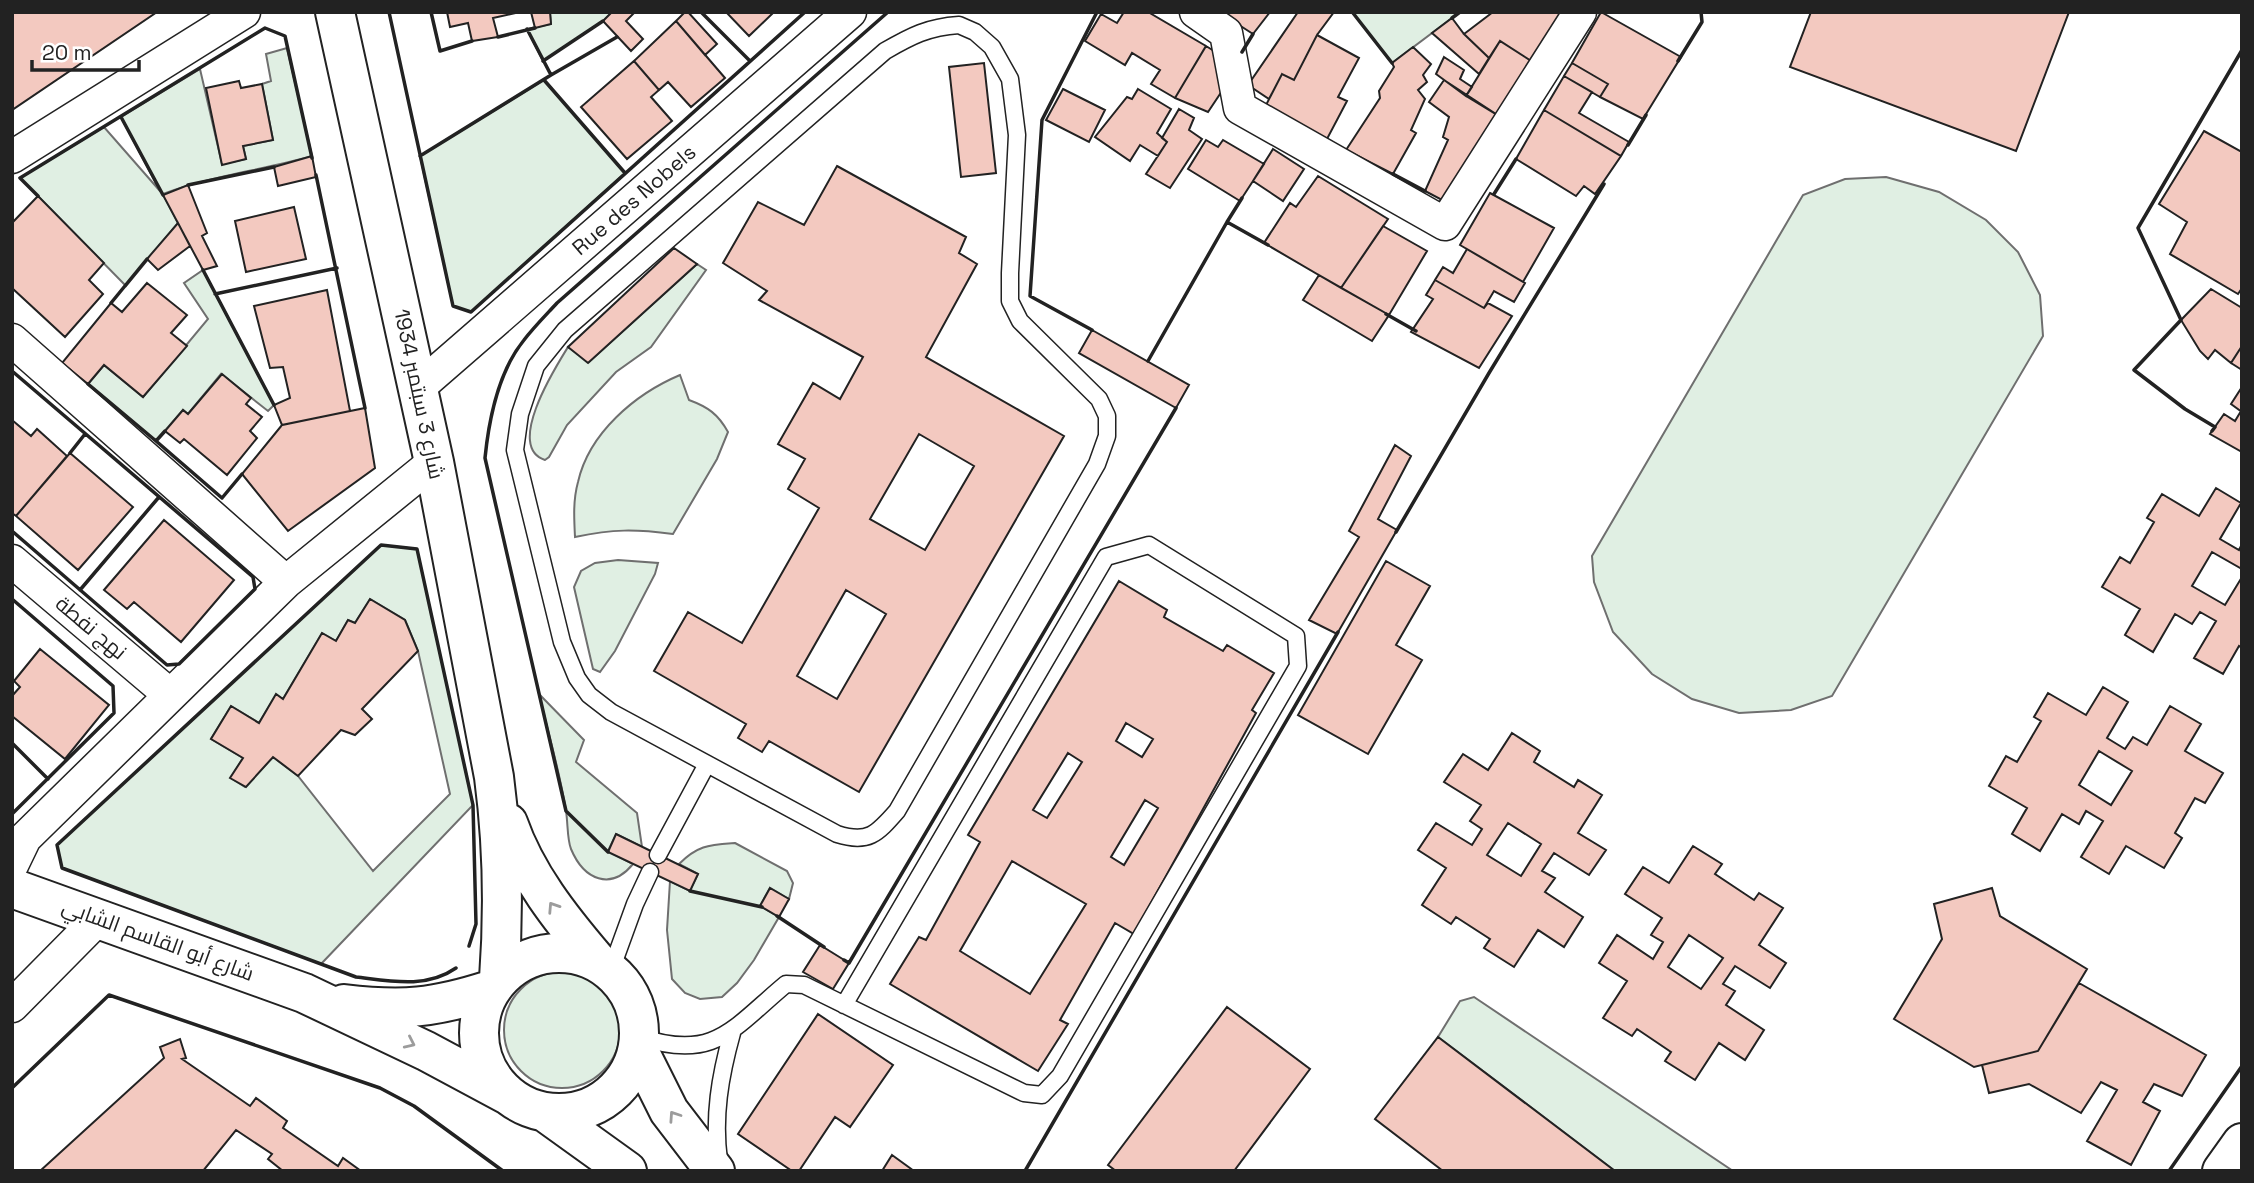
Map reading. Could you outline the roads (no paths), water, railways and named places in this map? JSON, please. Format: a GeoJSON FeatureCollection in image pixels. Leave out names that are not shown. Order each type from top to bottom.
{"type":"FeatureCollection","features":[{"type":"Feature","properties":{"kind":"main road","name":"شارع 3 سبتمبر 1934"},"geometry":{"type":"LineString","coordinates":[[335,12],[434,462],[494,777],[504,878],[495,985]]}},
{"type":"Feature","properties":{"kind":"main road","name":"شارع 3 سبتمبر 1934"},"geometry":{"type":"LineString","coordinates":[[494,777],[510,827],[533,876],[562,920],[603,965]]}},
{"type":"Feature","properties":{"kind":"main road","name":"شارع أبو القاسم الشابي"},"geometry":{"type":"LineString","coordinates":[[12,888],[304,993],[449,1062],[508,1095]]}},
{"type":"Feature","properties":{"kind":"main road"},"geometry":{"type":"LineString","coordinates":[[639,1043],[630,1073],[614,1092],[594,1106],[570,1113],[545,1112],[526,1106],[508,1095],[492,1078],[482,1058],[479,1035],[482,1012],[495,985],[520,963],[544,953],[570,953],[603,965],[627,989],[637,1012],[639,1043],[669,1111],[717,1171]]}},
{"type":"Feature","properties":{"kind":"main road","name":"شارع أبو القاسم الشابي"},"geometry":{"type":"LineString","coordinates":[[304,993],[343,1003],[392,1008],[427,1007],[495,985]]}},
{"type":"Feature","properties":{"kind":"main road"},"geometry":{"type":"LineString","coordinates":[[545,1112],[627,1171]]}},
{"type":"Feature","properties":{"kind":"main road"},"geometry":{"type":"LineString","coordinates":[[2222,1171],[2242,1143]]}},
{"type":"Feature","properties":{"kind":"street"},"geometry":{"type":"LineString","coordinates":[[12,157],[244,12]]}},
{"type":"Feature","properties":{"kind":"street","name":"Rue des Nobels"},"geometry":{"type":"LineString","coordinates":[[418,388],[850,12]]}},
{"type":"Feature","properties":{"kind":"street"},"geometry":{"type":"LineString","coordinates":[[1196,12],[1226,33],[1240,108],[1445,224],[1580,12]]}},
{"type":"Feature","properties":{"kind":"street"},"geometry":{"type":"LineString","coordinates":[[12,340],[286,582]]}},
{"type":"Feature","properties":{"kind":"street"},"geometry":{"type":"LineString","coordinates":[[12,865],[25,838],[286,582],[434,462]]}},
{"type":"Feature","properties":{"kind":"street","name":"نهج نفطة"},"geometry":{"type":"LineString","coordinates":[[12,561],[170,695]]}},
{"type":"Feature","properties":{"kind":"street"},"geometry":{"type":"LineString","coordinates":[[12,1006],[99,918]]}},
{"type":"Feature","properties":{"kind":"lane"},"geometry":{"type":"LineString","coordinates":[[959,25],[975,32],[992,47],[1010,79],[1017,135],[1010,301],[1020,320],[1099,399],[1107,416],[1107,436],[1097,464],[897,811],[872,836],[853,839],[837,834],[707,764],[611,712],[589,695],[577,678],[562,642],[515,450],[520,414],[537,366],[565,330],[885,51],[912,35],[937,26],[959,25]]}},
{"type":"Feature","properties":{"kind":"lane"},"geometry":{"type":"LineString","coordinates":[[639,1043],[686,1046],[710,1042],[732,1033],[786,984],[804,985],[844,1005],[1024,1093],[1042,1095],[1060,1076],[1298,666],[1296,636],[1149,545],[1106,557],[844,1005]]}},
{"type":"Feature","properties":{"kind":"lane"},"geometry":{"type":"LineString","coordinates":[[658,855],[707,764]]}},
{"type":"Feature","properties":{"kind":"lane"},"geometry":{"type":"LineString","coordinates":[[603,965],[626,926],[650,872]]}},
{"type":"Feature","properties":{"kind":"lane"},"geometry":{"type":"LineString","coordinates":[[717,1171],[717,1104],[722,1068],[732,1033]]}}]}
